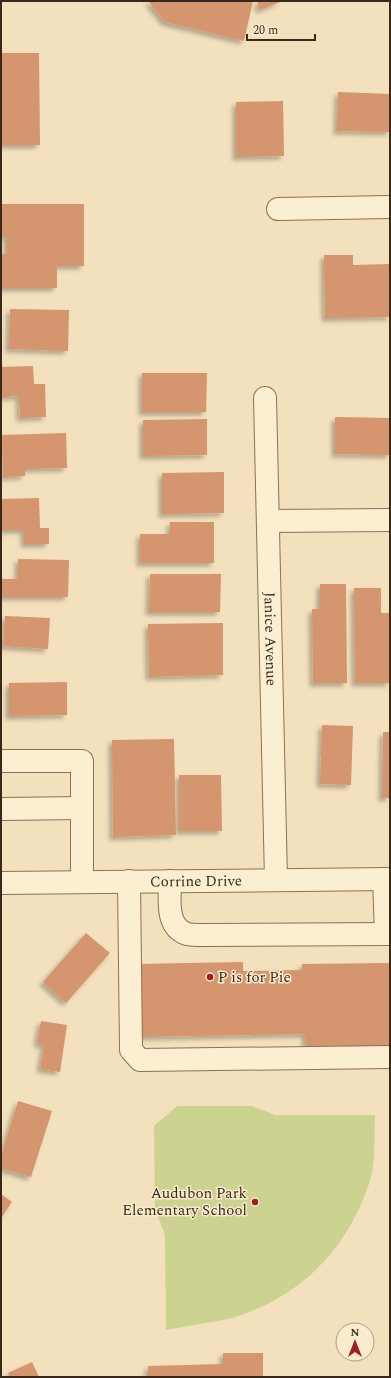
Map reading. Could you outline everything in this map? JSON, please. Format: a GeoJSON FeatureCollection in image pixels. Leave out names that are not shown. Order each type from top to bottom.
{"type":"FeatureCollection","features":[{"type":"Feature","properties":{"kind":"street"},"geometry":{"type":"LineString","coordinates":[[278,209],[390,207]]}},
{"type":"Feature","properties":{"kind":"street","name":"Janice Avenue"},"geometry":{"type":"LineString","coordinates":[[265,398],[276,880]]}},
{"type":"Feature","properties":{"kind":"street"},"geometry":{"type":"LineString","coordinates":[[268,521],[390,520]]}},
{"type":"Feature","properties":{"kind":"street"},"geometry":{"type":"LineString","coordinates":[[1,761],[82,761],[82,882]]}},
{"type":"Feature","properties":{"kind":"street"},"geometry":{"type":"LineString","coordinates":[[1,809],[82,808]]}},
{"type":"Feature","properties":{"kind":"street"},"geometry":{"type":"LineString","coordinates":[[170,881],[170,916],[176,927],[187,934],[388,934],[387,879]]}},
{"type":"Feature","properties":{"kind":"street","name":"Corrine Drive"},"geometry":{"type":"LineString","coordinates":[[1,883],[387,879]]}},
{"type":"Feature","properties":{"kind":"street"},"geometry":{"type":"LineString","coordinates":[[129,881],[131,1050],[140,1060],[390,1057]]}},
{"type":"Feature","properties":{"kind":"green space"},"geometry":{"type":"Polygon","coordinates":[[[177,1106],[252,1106],[275,1115],[375,1115],[374,1148],[370,1181],[360,1206],[348,1229],[318,1268],[300,1284],[257,1309],[232,1318],[166,1330],[165,1235],[155,1209],[154,1126],[177,1106]]]}},
{"type":"Feature","properties":{"kind":"building"},"geometry":{"type":"Polygon","coordinates":[[[148,1],[253,1],[244,41],[165,22],[148,1]]]}},
{"type":"Feature","properties":{"kind":"building"},"geometry":{"type":"Polygon","coordinates":[[[257,1],[283,1],[260,10],[257,1]]]}},
{"type":"Feature","properties":{"kind":"building"},"geometry":{"type":"Polygon","coordinates":[[[1,53],[39,53],[40,145],[1,145],[1,53]]]}},
{"type":"Feature","properties":{"kind":"building"},"geometry":{"type":"Polygon","coordinates":[[[338,92],[390,94],[390,132],[337,131],[338,92]]]}},
{"type":"Feature","properties":{"kind":"building"},"geometry":{"type":"Polygon","coordinates":[[[283,101],[284,156],[236,157],[236,102],[283,101]]]}},
{"type":"Feature","properties":{"kind":"building"},"geometry":{"type":"Polygon","coordinates":[[[1,204],[84,204],[84,266],[57,266],[57,288],[2,288],[1,254],[7,254],[7,236],[1,236],[1,204]]]}},
{"type":"Feature","properties":{"kind":"building"},"geometry":{"type":"Polygon","coordinates":[[[324,255],[353,255],[353,265],[390,264],[390,317],[325,318],[324,255]]]}},
{"type":"Feature","properties":{"kind":"building"},"geometry":{"type":"Polygon","coordinates":[[[10,309],[69,310],[68,351],[9,349],[10,309]]]}},
{"type":"Feature","properties":{"kind":"building"},"geometry":{"type":"Polygon","coordinates":[[[33,366],[34,384],[45,384],[46,417],[20,418],[19,396],[1,397],[1,367],[33,366]]]}},
{"type":"Feature","properties":{"kind":"building"},"geometry":{"type":"Polygon","coordinates":[[[142,373],[207,373],[206,412],[142,412],[142,373]]]}},
{"type":"Feature","properties":{"kind":"building"},"geometry":{"type":"Polygon","coordinates":[[[335,417],[390,418],[390,455],[335,454],[335,417]]]}},
{"type":"Feature","properties":{"kind":"building"},"geometry":{"type":"Polygon","coordinates":[[[207,419],[207,455],[143,456],[143,420],[207,419]]]}},
{"type":"Feature","properties":{"kind":"building"},"geometry":{"type":"Polygon","coordinates":[[[66,433],[67,468],[25,469],[25,476],[3,477],[2,435],[66,433]]]}},
{"type":"Feature","properties":{"kind":"building"},"geometry":{"type":"Polygon","coordinates":[[[224,472],[224,513],[162,514],[162,473],[224,472]]]}},
{"type":"Feature","properties":{"kind":"building"},"geometry":{"type":"Polygon","coordinates":[[[39,498],[40,528],[49,528],[49,544],[24,544],[24,530],[2,530],[2,499],[39,498]]]}},
{"type":"Feature","properties":{"kind":"building"},"geometry":{"type":"Polygon","coordinates":[[[170,522],[214,522],[214,563],[140,563],[140,534],[170,534],[170,522]]]}},
{"type":"Feature","properties":{"kind":"building"},"geometry":{"type":"Polygon","coordinates":[[[18,559],[69,560],[68,597],[1,597],[1,579],[18,579],[18,559]]]}},
{"type":"Feature","properties":{"kind":"building"},"geometry":{"type":"Polygon","coordinates":[[[150,574],[221,574],[220,612],[149,612],[150,574]]]}},
{"type":"Feature","properties":{"kind":"building"},"geometry":{"type":"Polygon","coordinates":[[[320,584],[346,584],[347,683],[313,683],[312,609],[320,609],[320,584]]]}},
{"type":"Feature","properties":{"kind":"building"},"geometry":{"type":"Polygon","coordinates":[[[354,588],[381,588],[381,613],[390,613],[390,683],[355,683],[354,588]]]}},
{"type":"Feature","properties":{"kind":"building"},"geometry":{"type":"Polygon","coordinates":[[[5,616],[50,618],[48,649],[3,646],[5,616]]]}},
{"type":"Feature","properties":{"kind":"building"},"geometry":{"type":"Polygon","coordinates":[[[223,623],[223,675],[149,677],[148,624],[223,623]]]}},
{"type":"Feature","properties":{"kind":"building"},"geometry":{"type":"Polygon","coordinates":[[[67,682],[67,715],[9,716],[9,683],[67,682]]]}},
{"type":"Feature","properties":{"kind":"building"},"geometry":{"type":"Polygon","coordinates":[[[322,725],[353,726],[351,785],[320,784],[322,725]]]}},
{"type":"Feature","properties":{"kind":"building"},"geometry":{"type":"Polygon","coordinates":[[[383,732],[390,732],[390,798],[382,798],[383,732]]]}},
{"type":"Feature","properties":{"kind":"building"},"geometry":{"type":"Polygon","coordinates":[[[174,739],[176,835],[113,837],[112,740],[174,739]]]}},
{"type":"Feature","properties":{"kind":"building"},"geometry":{"type":"Polygon","coordinates":[[[179,775],[221,775],[222,831],[179,831],[179,775]]]}},
{"type":"Feature","properties":{"kind":"building"},"geometry":{"type":"Polygon","coordinates":[[[86,933],[110,953],[66,1003],[43,982],[86,933]]]}},
{"type":"Feature","properties":{"kind":"building"},"geometry":{"type":"Polygon","coordinates":[[[243,962],[243,971],[302,970],[302,964],[390,963],[390,1050],[306,1051],[305,1034],[138,1037],[137,964],[243,962]]]}},
{"type":"Feature","properties":{"kind":"building"},"geometry":{"type":"Polygon","coordinates":[[[41,1021],[67,1025],[60,1072],[40,1069],[44,1045],[37,1043],[41,1021]]]}},
{"type":"Feature","properties":{"kind":"building"},"geometry":{"type":"Polygon","coordinates":[[[18,1101],[52,1111],[31,1177],[1,1168],[1,1156],[18,1101]]]}},
{"type":"Feature","properties":{"kind":"building"},"geometry":{"type":"Polygon","coordinates":[[[1,1194],[12,1202],[1,1218],[1,1194]]]}},
{"type":"Feature","properties":{"kind":"building"},"geometry":{"type":"Polygon","coordinates":[[[223,1353],[263,1353],[263,1377],[148,1377],[148,1366],[223,1364],[223,1353]]]}},
{"type":"Feature","properties":{"kind":"building"},"geometry":{"type":"Polygon","coordinates":[[[32,1362],[39,1377],[10,1377],[8,1373],[32,1362]]]}},
{"type":"Feature","properties":{"kind":"place","name":"P is for Pie"},"geometry":{"type":"Point","coordinates":[210,977]}},
{"type":"Feature","properties":{"kind":"place","name":"Audubon Park Elementary School"},"geometry":{"type":"Point","coordinates":[255,1202]}}]}
